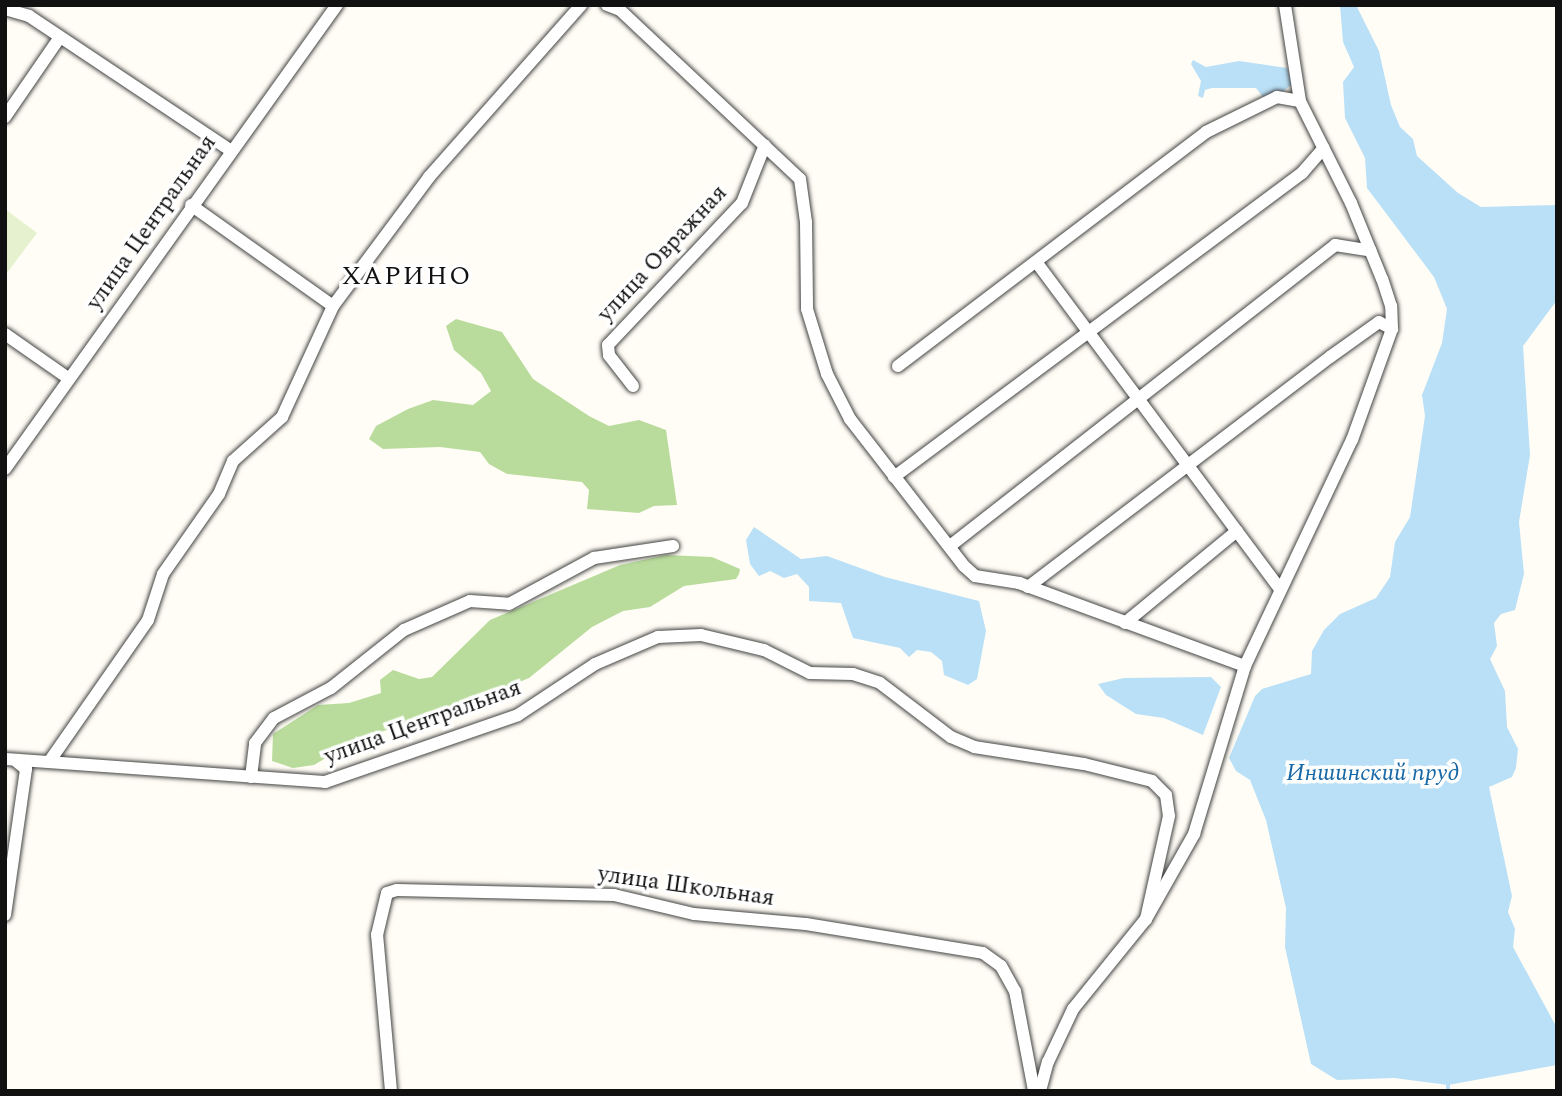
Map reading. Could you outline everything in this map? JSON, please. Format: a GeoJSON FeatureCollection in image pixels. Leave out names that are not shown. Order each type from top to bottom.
{"type":"FeatureCollection","features":[{"type":"Feature","properties":{"kind":"street","name":"улица Центральная"},"geometry":{"type":"LineString","coordinates":[[5,468],[230,150],[337,5]]}},
{"type":"Feature","properties":{"kind":"street"},"geometry":{"type":"LineString","coordinates":[[49,762],[148,620],[163,574],[219,494],[233,461],[282,417],[333,306],[429,177],[581,5]]}},
{"type":"Feature","properties":{"kind":"street"},"geometry":{"type":"LineString","coordinates":[[607,5],[620,10],[801,181],[807,309],[827,374],[849,419],[975,576],[1027,587],[1245,666]]}},
{"type":"Feature","properties":{"kind":"street"},"geometry":{"type":"LineString","coordinates":[[1037,1091],[1073,1009],[1146,919],[1194,834],[1245,666],[1352,440],[1378,377],[1392,329],[1391,306],[1371,251],[1300,101],[1286,5]]}},
{"type":"Feature","properties":{"kind":"street"},"geometry":{"type":"LineString","coordinates":[[13,8],[230,150]]}},
{"type":"Feature","properties":{"kind":"street"},"geometry":{"type":"LineString","coordinates":[[5,117],[59,36]]}},
{"type":"Feature","properties":{"kind":"street"},"geometry":{"type":"LineString","coordinates":[[898,366],[1206,132],[1277,97],[1300,101]]}},
{"type":"Feature","properties":{"kind":"street","name":"улица Овражная"},"geometry":{"type":"LineString","coordinates":[[633,386],[609,355],[608,345],[742,203],[765,145]]}},
{"type":"Feature","properties":{"kind":"street"},"geometry":{"type":"LineString","coordinates":[[894,477],[1087,330],[1302,173],[1324,148]]}},
{"type":"Feature","properties":{"kind":"street"},"geometry":{"type":"LineString","coordinates":[[191,205],[333,306]]}},
{"type":"Feature","properties":{"kind":"street"},"geometry":{"type":"LineString","coordinates":[[950,546],[1137,397],[1335,245],[1371,251]]}},
{"type":"Feature","properties":{"kind":"street"},"geometry":{"type":"LineString","coordinates":[[1037,263],[1280,589]]}},
{"type":"Feature","properties":{"kind":"street"},"geometry":{"type":"LineString","coordinates":[[1027,587],[1378,322],[1392,329]]}},
{"type":"Feature","properties":{"kind":"street"},"geometry":{"type":"LineString","coordinates":[[5,334],[68,378]]}},
{"type":"Feature","properties":{"kind":"street"},"geometry":{"type":"LineString","coordinates":[[1125,624],[1237,531]]}},
{"type":"Feature","properties":{"kind":"street"},"geometry":{"type":"LineString","coordinates":[[251,777],[255,743],[274,718],[331,688],[404,630],[470,601],[509,604],[594,558],[673,546]]}},
{"type":"Feature","properties":{"kind":"street","name":"улица Центральная"},"geometry":{"type":"LineString","coordinates":[[10,760],[251,777],[335,780],[518,715],[595,664],[658,637],[701,635],[764,650],[810,673],[853,674],[880,683],[942,731],[974,747],[1084,764],[1152,781],[1166,795],[1169,816],[1146,919]]}},
{"type":"Feature","properties":{"kind":"street","name":"улица Центральная"},"geometry":{"type":"LineString","coordinates":[[5,915],[26,769],[10,760]]}},
{"type":"Feature","properties":{"kind":"street","name":"улица Школьная"},"geometry":{"type":"LineString","coordinates":[[391,1091],[377,935],[387,893],[397,890],[614,895],[694,914],[806,924],[983,953],[1001,966],[1013,986],[1037,1091]]}},
{"type":"Feature","properties":{"kind":"green space"},"geometry":{"type":"Polygon","coordinates":[[[5,209],[37,233],[7,273],[5,272],[5,209]]]}},
{"type":"Feature","properties":{"kind":"green space"},"geometry":{"type":"Polygon","coordinates":[[[456,319],[502,332],[533,379],[589,416],[609,426],[639,420],[666,430],[677,505],[654,506],[639,513],[587,509],[589,490],[582,482],[507,474],[489,464],[480,452],[440,447],[383,449],[369,439],[376,426],[408,409],[433,400],[473,405],[491,391],[481,373],[454,350],[446,326],[456,319]]]}},
{"type":"Feature","properties":{"kind":"green space"},"geometry":{"type":"Polygon","coordinates":[[[666,555],[712,557],[740,569],[739,574],[736,579],[684,586],[650,607],[623,611],[592,627],[529,678],[457,708],[358,739],[314,765],[293,768],[272,761],[273,734],[318,705],[349,703],[381,693],[380,680],[393,670],[419,679],[432,677],[490,620],[620,565],[666,555]]]}},
{"type":"Feature","properties":{"kind":"water","name":"Иншинский пруд"},"geometry":{"type":"Polygon","coordinates":[[[1340,5],[1356,5],[1379,51],[1391,105],[1400,127],[1413,139],[1417,156],[1458,193],[1481,207],[1557,205],[1557,300],[1523,346],[1530,455],[1519,522],[1524,574],[1515,610],[1501,614],[1494,623],[1497,646],[1490,659],[1505,691],[1507,727],[1518,749],[1516,768],[1512,777],[1489,787],[1512,896],[1508,912],[1515,929],[1513,947],[1557,1028],[1557,1065],[1448,1085],[1394,1078],[1337,1080],[1311,1064],[1285,947],[1286,908],[1266,820],[1250,780],[1236,771],[1229,758],[1255,696],[1262,689],[1311,674],[1312,651],[1324,630],[1340,614],[1376,598],[1390,577],[1395,542],[1410,517],[1425,416],[1422,395],[1442,343],[1447,309],[1434,277],[1367,188],[1365,158],[1345,118],[1343,82],[1354,67],[1343,42],[1340,5]]]}},
{"type":"Feature","properties":{"kind":"water"},"geometry":{"type":"Polygon","coordinates":[[[1193,60],[1206,67],[1239,61],[1287,68],[1294,83],[1278,95],[1263,97],[1256,88],[1212,88],[1205,90],[1203,98],[1198,96],[1201,81],[1191,64],[1193,60]]]}},
{"type":"Feature","properties":{"kind":"water"},"geometry":{"type":"Polygon","coordinates":[[[754,527],[801,559],[827,556],[885,577],[979,601],[986,631],[977,679],[968,685],[944,675],[942,661],[931,652],[917,650],[909,657],[900,648],[853,638],[841,603],[809,601],[809,587],[797,574],[784,578],[770,571],[759,576],[750,564],[746,540],[754,527]]]}},
{"type":"Feature","properties":{"kind":"water"},"geometry":{"type":"Polygon","coordinates":[[[1211,677],[1221,687],[1203,735],[1164,718],[1136,714],[1106,695],[1098,684],[1124,678],[1211,677]]]}},
{"type":"Feature","properties":{"kind":"waterway"},"geometry":{"type":"LineString","coordinates":[[1448,1085],[1448,1091]]}},
{"type":"Feature","properties":{"kind":"district","name":"ХАРИНО"},"geometry":{"type":"Point","coordinates":[407,277]}}]}
